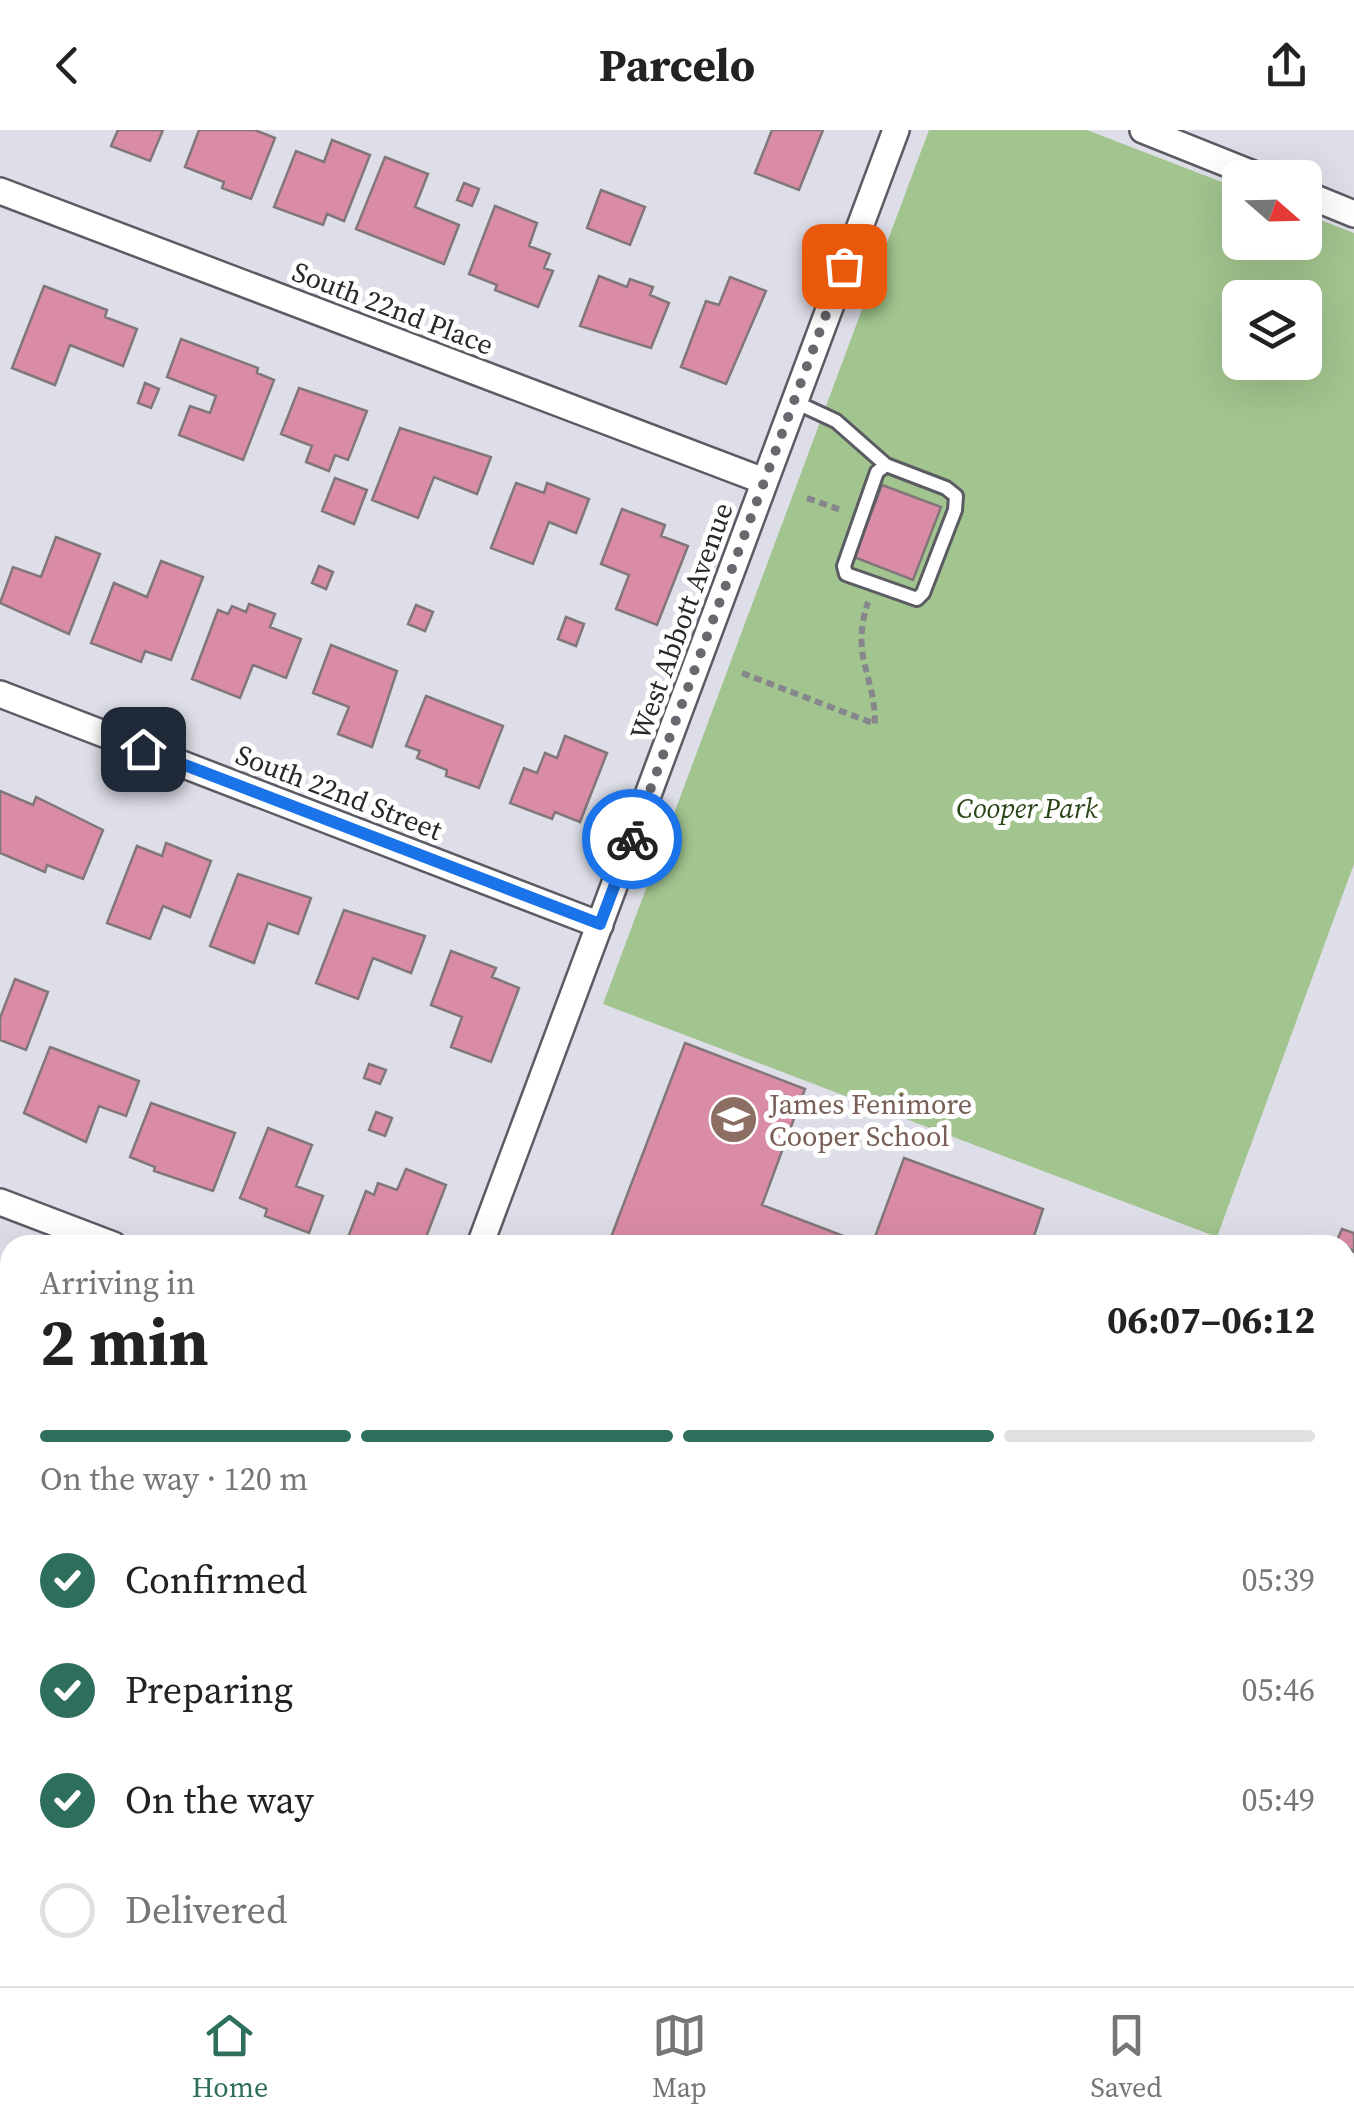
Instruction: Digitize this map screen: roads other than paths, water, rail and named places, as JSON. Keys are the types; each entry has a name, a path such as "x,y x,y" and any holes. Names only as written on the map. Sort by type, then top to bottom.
{"street":[{"name":"West Abbott Avenue","path":"484,1235 896,130"},
{"path":"1143,130 1222,162"},
{"name":"South 22nd Place","path":"0,191 764,482"},
{"path":"1322,201 1354,214"},
{"name":"South 22nd Street","path":"0,694 600,924"},
{"path":"0,1202 87,1235"}],"lane":[{"path":"793,401 836,421 886,465 946,488 956,496 955,510 923,594 907,599 846,574 844,566 877,472 886,465"}],"place":[{"name":"James Fenimore Cooper School","path":"734,1120"}],"park label":[{"name":"Cooper Park","path":"1027,808"}]}
